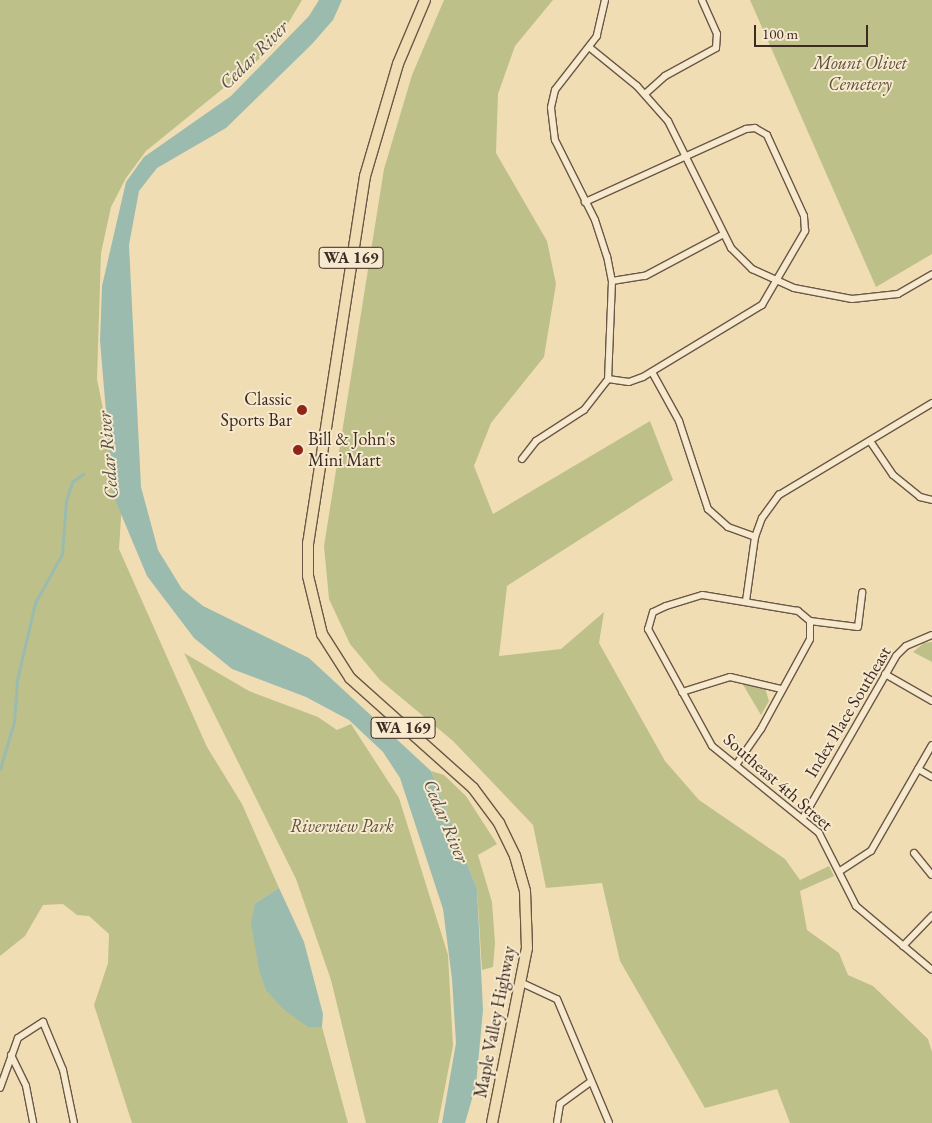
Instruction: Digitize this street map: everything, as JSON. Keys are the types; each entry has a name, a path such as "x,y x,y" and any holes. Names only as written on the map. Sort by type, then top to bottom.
{"main road":[{"name":"Maple Valley Highway","path":"424,0 398,64 365,176 308,543 308,576 322,634 350,678 472,788 508,840 521,874 527,918 522,983 492,1123"}],"street":[{"path":"522,459 536,441 584,410 608,378 612,281 602,237 554,140 551,108 555,90 589,47 605,0"},
{"path":"645,94 665,76 716,48 718,34 702,0"},
{"path":"589,47 645,94 688,155 724,234 747,264 776,282 852,299 898,294 932,274"},
{"path":"585,202 688,155 755,128 767,135 806,223 803,237 776,282 753,312 652,372 629,382 608,378"},
{"path":"612,281 645,276 724,234"},
{"path":"652,372 675,410 708,509 728,527 755,537"},
{"path":"862,592 858,627 810,621 798,611 746,601 755,537 762,518 779,495 932,403"},
{"path":"870,440 892,475 920,497 932,500"},
{"name":"Southeast 4th Street","path":"746,601 690,597 653,612 648,620 652,639 712,746 803,818 827,844 856,906 932,970"},
{"path":"736,765 810,639 810,621"},
{"name":"Index Place Southeast","path":"803,818 886,674 906,646 932,636"},
{"path":"886,674 932,701"},
{"path":"682,692 730,677 781,689"},
{"path":"840,871 871,851 932,745"},
{"path":"918,769 932,777"},
{"path":"914,853 932,875"},
{"path":"902,946 932,916"},
{"path":"522,983 557,1000 590,1082 609,1123"},
{"path":"0,1088 18,1038 43,1022 63,1070 74,1123"},
{"path":"11,1055 26,1086 33,1123"},
{"path":"557,1123 560,1104 590,1082"}],"green space":[{"path":"0,0 302,0 274,47 146,151 126,178 111,207 101,253 97,379 122,503 119,549 207,747 242,804 279,888 255,903 308,1027 322,1027 348,1123 132,1123 94,1005 108,963 109,934 89,916 77,915 63,904 43,905 25,936 0,956"},
{"path":"444,0 553,0 515,46 498,94 496,153 547,241 556,284 544,357 491,423 474,466 493,514 650,421 673,480 507,586 499,656 561,649 604,612 599,643 665,761 699,800 785,859 800,880 829,866 834,876 800,891 807,930 839,953 848,975 873,986 928,1039 932,1052 932,1123 790,1123 777,1089 705,1108 620,961 602,883 546,888 533,825 453,741 380,680 350,644 329,599 324,546 384,169 412,75"},
{"name":"Mount Olivet Cemetery","path":"750,0 932,0 932,254 876,287"},
{"path":"932,642 932,662 913,652 924,643"},
{"name":"Riverview Park","path":"184,653 249,691 318,717 337,730 351,724 399,798 448,955 453,1046 438,1123 366,1123 331,980 296,879"},
{"path":"742,683 765,688 769,701 761,715"},
{"path":"431,771 444,775 466,796 497,844 478,855 492,902 495,943 493,967 482,970 477,889"}],"water":[{"name":"Cedar River","path":"319,0 342,0 333,20 312,44 226,128 157,168 139,191 129,245 141,487 158,550 182,589 203,606 309,658 431,771 477,889 483,1010 476,1085 465,1123 442,1123 456,1043 452,979 443,909 400,778 383,752 349,720 306,697 232,669 194,638 147,576 113,495 100,341 102,286 126,182 144,157 231,96 309,16"},
{"path":"279,888 304,942 323,1014 322,1027 308,1027 282,1008 266,990 259,970 251,923 255,903"}],"waterway":[{"path":"0,769 14,722 17,680 35,603 62,554 66,501 72,482 83,474"}],"place":[{"name":"Classic Sports Bar","path":"302,410"},
{"name":"Bill & John's Mini Mart","path":"298,450"}]}
